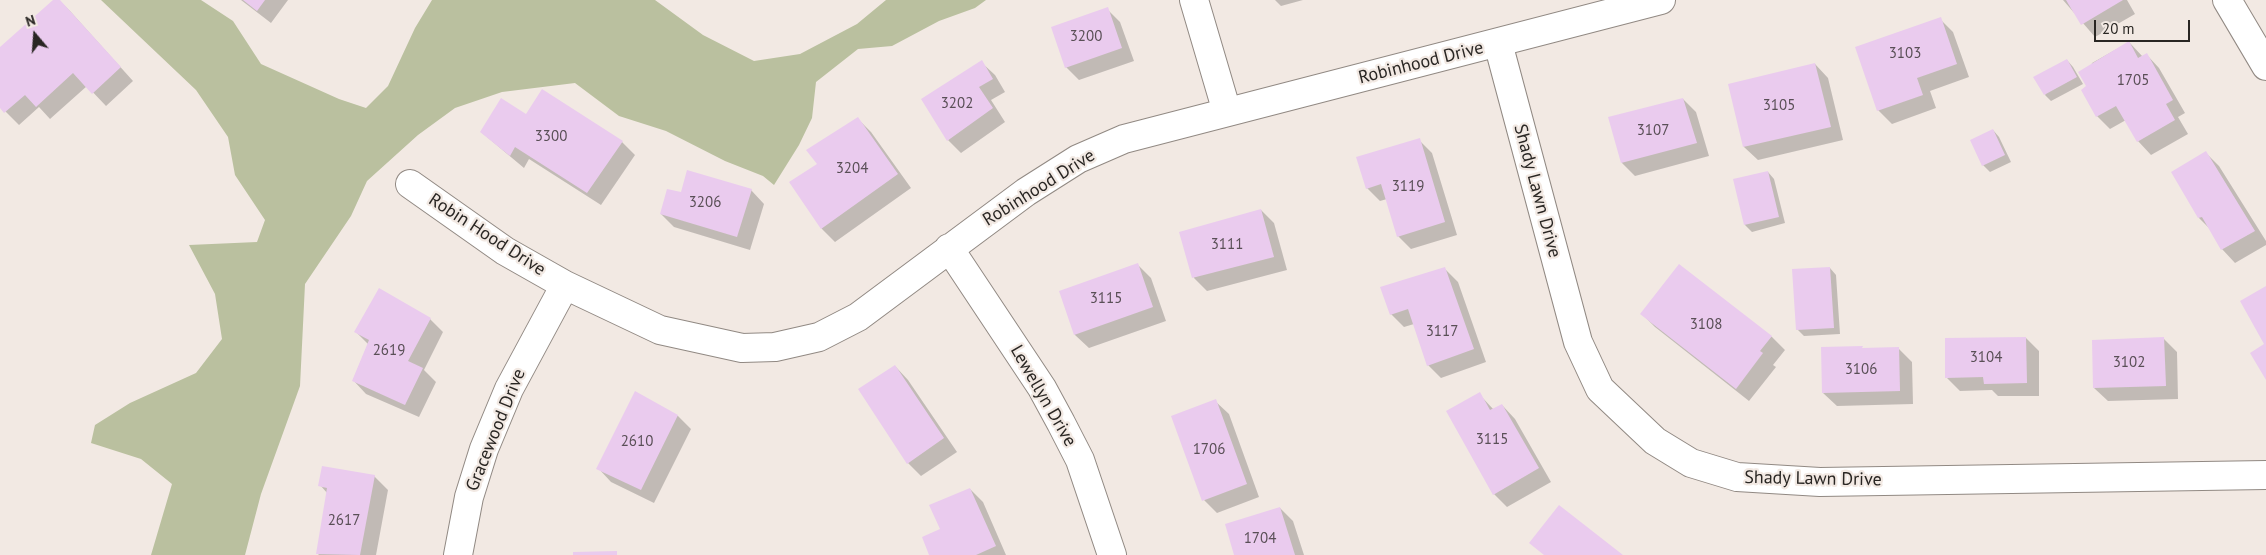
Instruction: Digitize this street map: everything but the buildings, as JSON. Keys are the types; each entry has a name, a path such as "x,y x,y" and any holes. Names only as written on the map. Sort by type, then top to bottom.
{"street":[{"path":"1194,0 1227,112"},
{"name":"Robinhood Drive","path":"565,285 660,330 742,348 775,347 819,337 858,316 1026,192 1078,159 1124,139 1662,0"},
{"path":"2227,0 2266,66"},
{"name":"Shady Lawn Drive","path":"1498,43 1578,342 1600,389 1655,441 1690,463 1737,477 1820,482 2266,475"},
{"name":"Robin Hood Drive","path":"410,184 505,251 565,285"},
{"name":"Lewellyn Drive","path":"948,248 1051,405 1080,460 1112,555"},
{"name":"Gracewood Drive","path":"458,555 469,497 484,449 509,389 565,285"}],"green space":[{"path":"101,0 201,0 233,21 261,64 339,99 366,108 388,86 415,28 432,0 655,0 703,35 754,61 800,54 857,24 886,0 986,0 975,8 939,21 892,46 858,49 816,82 812,118 799,145 774,185 763,176 725,161 666,131 619,116 575,83 502,92 455,108 418,135 367,181 351,216 305,284 300,386 261,494 245,555 151,555 172,484 141,459 91,443 95,425 130,403 196,373 222,339 215,294 189,245 257,242 265,220 235,175 228,137 196,90"}]}
